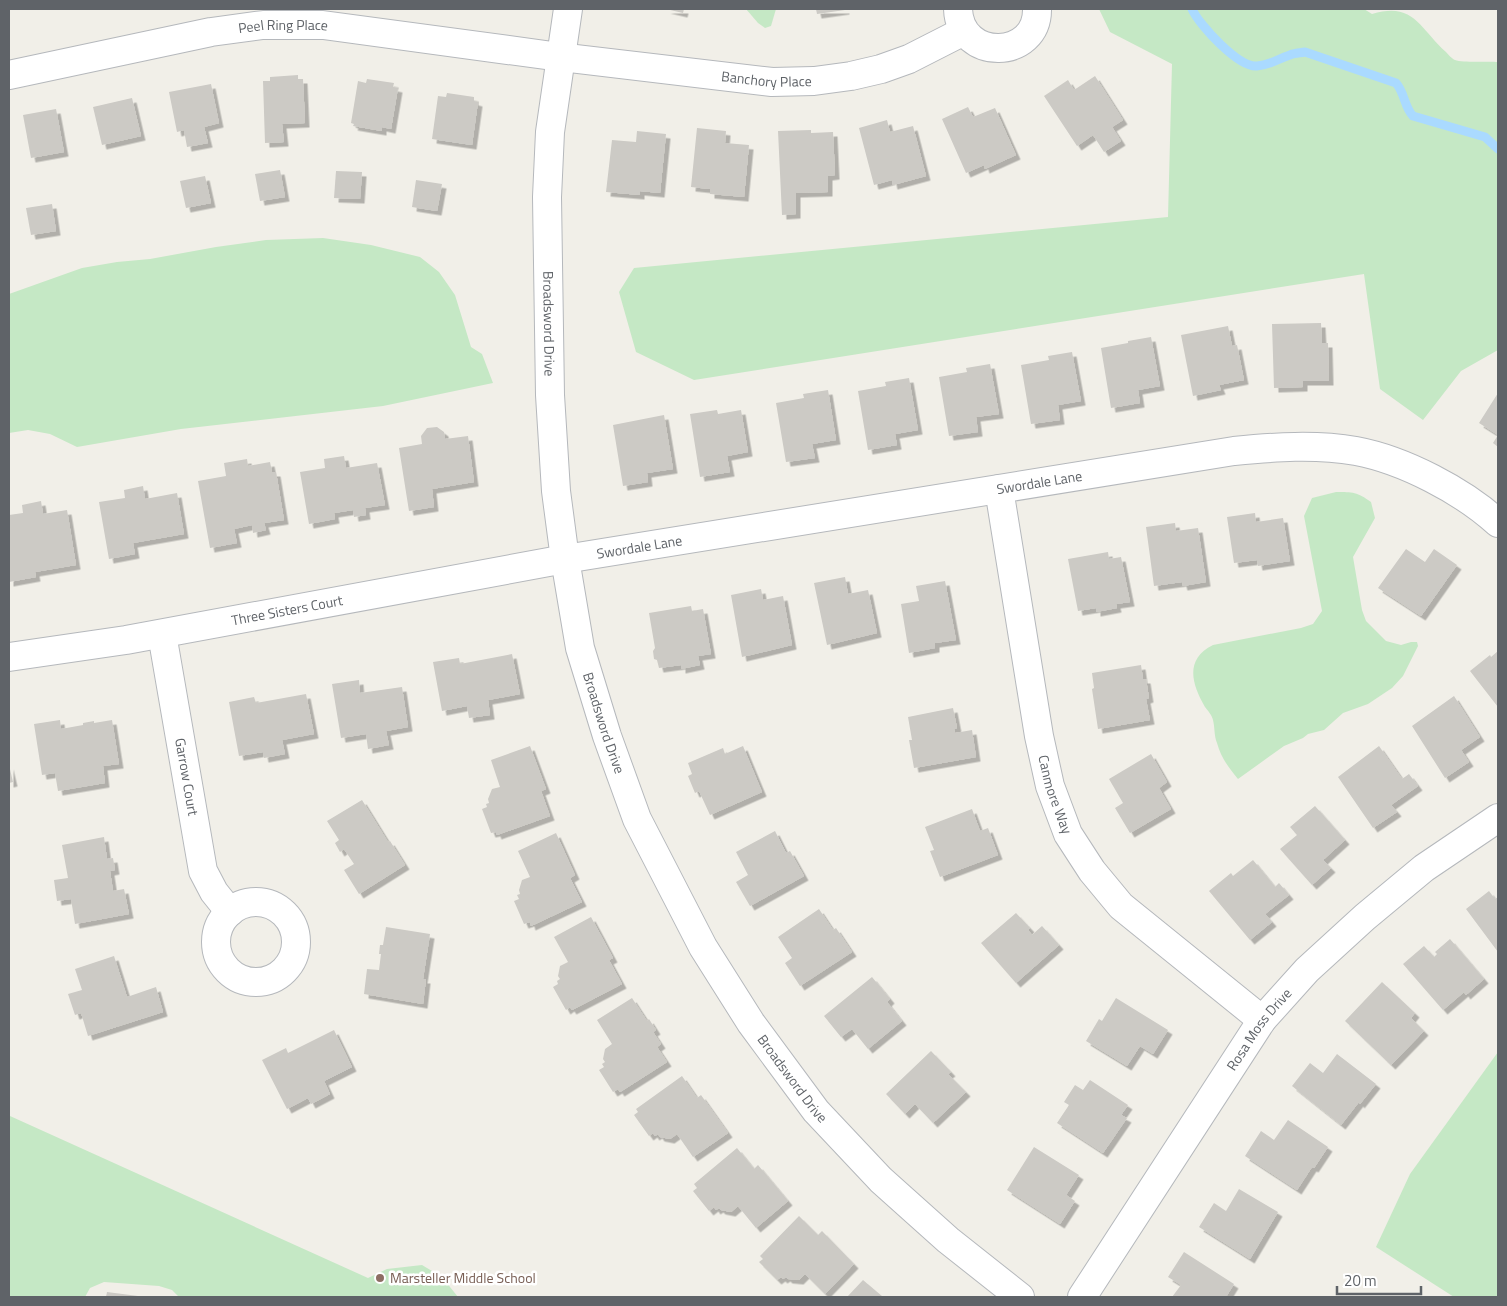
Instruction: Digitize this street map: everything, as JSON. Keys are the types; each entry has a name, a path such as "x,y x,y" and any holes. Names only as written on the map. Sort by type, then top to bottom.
{"street":[{"name":"Broadsword Drive","path":"568,9 550,132 547,197 550,395 556,490 565,559 580,648 607,736 637,819 703,947 751,1023 816,1110 881,1180 948,1240 1020,1297"},
{"name":"Banchory Place","path":"560,57 772,82 814,81 851,76 909,60 961,20 972,40 983,46 995,49 1007,48 1019,43 1028,35 1034,24 1037,9"},
{"name":"Peel Ring Place","path":"9,75 209,20 263,25 323,25 560,57"},
{"name":"Swordale Lane","path":"565,559 1234,451 1281,446 1357,451 1395,462 1464,496 1498,523"},
{"name":"Canmore Way","path":"999,489 1039,736 1050,786 1068,834 1092,871 1122,906 1262,1020"},
{"name":"Three Sisters Court","path":"9,658 162,634 565,559"},
{"name":"Garrow Court","path":"162,634 203,871 214,892 230,912"},
{"name":"Rosa Moss Drive","path":"1082,1297 1262,1020 1307,970 1365,917 1424,868 1498,818"}],"green space":[{"path":"746,9 776,9 771,26 765,28"},
{"path":"1099,9 1364,9 1372,14 1398,11 1415,19 1454,59 1459,61 1498,62 1498,350 1461,371 1423,420 1380,389 1364,274 694,380 636,352 619,292 634,268 1168,217 1172,64 1110,32"},
{"path":"323,238 371,245 420,257 439,272 455,295 471,347 482,354 493,383 383,406 181,429 77,447 50,434 28,430 9,433 9,294 82,268 266,240"},
{"path":"1336,492 1355,493 1371,502 1375,518 1353,557 1362,610 1366,621 1386,641 1401,645 1417,642 1418,646 1403,676 1392,688 1368,704 1343,713 1324,730 1308,734 1284,746 1238,779 1221,753 1215,738 1214,723 1196,689 1193,672 1194,664 1204,651 1213,645 1313,624 1322,611 1304,516 1312,498"},
{"path":"1498,1052 1498,1297 1454,1297 1376,1247 1410,1174"},
{"path":"10,1116 368,1278 387,1269 422,1265 442,1277 458,1297 179,1297 172,1290 159,1286 104,1282 90,1288 85,1297 9,1297"}],"building":[{"path":"666,9 684,9 683,13"},
{"path":"816,9 845,9 845,10 817,14"},
{"path":"298,75 298,79 303,79 305,123 282,124 284,142 265,143 263,81 270,81 270,77"},
{"path":"1095,76 1123,120 1112,127 1121,141 1104,152 1093,135 1077,146 1044,96 1068,80 1074,90"},
{"path":"367,79 394,83 393,87 398,88 391,129 382,127 382,131 353,126 354,124 351,123 358,81 366,83"},
{"path":"211,84 219,123 204,127 208,143 187,147 184,130 177,132 169,92"},
{"path":"447,93 474,97 474,101 478,102 472,145 432,139 438,96 446,97"},
{"path":"132,98 141,136 102,145 93,107"},
{"path":"968,107 973,117 995,108 1016,155 985,169 984,165 966,173 942,119"},
{"path":"56,109 64,152 31,158 23,115"},
{"path":"887,120 890,132 913,126 926,176 893,185 892,180 874,185 859,128"},
{"path":"697,128 726,131 725,143 749,145 744,197 710,194 710,189 691,187"},
{"path":"811,130 811,133 833,132 835,175 828,176 828,192 796,193 796,214 782,215 778,131"},
{"path":"637,131 666,134 660,193 640,191 640,195 606,192 612,140 636,142"},
{"path":"280,170 285,197 260,201 255,174"},
{"path":"336,171 362,172 360,199 334,198"},
{"path":"205,176 211,203 186,208 180,181"},
{"path":"416,180 442,184 437,211 412,207"},
{"path":"52,204 56,231 31,235 26,208"},
{"path":"1321,323 1322,343 1328,343 1329,381 1303,381 1303,387 1274,388 1272,324"},
{"path":"1228,326 1232,346 1237,345 1244,380 1219,385 1221,390 1193,396 1181,335"},
{"path":"1151,337 1160,386 1138,390 1140,403 1111,408 1101,348"},
{"path":"1072,352 1081,401 1058,405 1060,420 1031,424 1021,365 1049,360 1048,356"},
{"path":"990,364 999,414 976,417 978,432 949,436 939,377 967,372 966,368"},
{"path":"909,378 918,430 895,434 897,445 868,450 858,391 886,386 885,382"},
{"path":"828,390 836,440 812,444 815,458 786,462 776,403 804,398 803,394"},
{"path":"1498,393 1498,435 1479,423"},
{"path":"717,410 718,414 741,410 748,452 727,456 730,472 700,477 690,414"},
{"path":"664,415 673,469 647,473 648,482 623,486 613,425"},
{"path":"437,427 444,432 445,439 468,436 474,482 432,489 434,507 409,511 399,448 422,444 421,436 427,428"},
{"path":"1498,435 1498,447 1493,443"},
{"path":"344,456 346,468 377,463 385,505 365,508 366,515 354,517 353,510 334,513 335,519 309,524 300,472 325,468 324,459"},
{"path":"247,459 248,466 270,462 272,472 276,472 284,520 264,523 266,530 253,533 252,525 234,529 237,543 210,548 198,481 226,476 224,463"},
{"path":"143,486 145,499 177,493 184,534 133,543 135,554 109,559 99,502 125,498 124,490"},
{"path":"41,501 43,514 67,510 76,565 35,572 36,577 9,582 9,515 23,513 22,505"},
{"path":"1255,513 1256,522 1283,518 1290,561 1258,566 1257,560 1234,563 1227,517"},
{"path":"1175,523 1176,531 1198,528 1206,582 1183,586 1182,582 1154,586 1146,527"},
{"path":"1406,549 1425,562 1434,549 1457,565 1421,616 1378,588"},
{"path":"1108,552 1109,559 1121,557 1130,602 1116,604 1117,608 1096,612 1096,608 1078,611 1068,559"},
{"path":"845,577 848,594 868,590 877,633 827,645 814,583"},
{"path":"945,581 956,640 935,643 935,648 909,653 901,604 919,601 916,586"},
{"path":"761,589 763,600 783,596 792,645 742,657 731,595"},
{"path":"691,606 692,611 703,609 711,654 698,656 700,665 681,669 681,665 659,668 657,660 654,659 653,651 655,648 649,613"},
{"path":"1498,651 1498,707 1470,671"},
{"path":"512,654 520,694 488,700 490,715 469,718 467,706 442,711 433,662 459,658 460,664"},
{"path":"1141,665 1143,679 1146,679 1149,698 1146,699 1150,720 1098,729 1092,689 1094,688 1092,673"},
{"path":"359,680 360,693 402,687 408,727 386,731 389,745 368,749 366,734 341,738 332,684"},
{"path":"306,694 314,734 282,740 285,754 264,758 263,752 239,756 229,702 254,697 256,703"},
{"path":"1454,696 1480,737 1461,750 1469,762 1445,778 1412,726"},
{"path":"953,708 957,728 954,729 955,733 972,730 976,757 914,768 909,740 912,740 908,717"},
{"path":"60,720 61,729 94,721 94,723 112,720 119,764 103,766 105,783 58,791 55,773 42,775 34,724"},
{"path":"530,746 546,789 541,791 550,816 497,835 496,832 491,833 482,809 487,807 486,804 489,803 488,799 492,789 500,787 491,760"},
{"path":"743,746 762,792 710,815 699,791 695,793 688,776 692,774 688,763 723,748 725,754"},
{"path":"1379,746 1402,779 1409,774 1418,786 1391,805 1397,812 1373,828 1338,777"},
{"path":"1151,754 1167,782 1159,788 1171,809 1130,833 1115,808 1123,803 1109,779"},
{"path":"9,765 13,782 9,783"},
{"path":"362,800 405,865 359,894 344,870 354,864 344,849 340,852 335,843 339,840 327,821"},
{"path":"1315,806 1345,840 1323,860 1331,868 1312,885 1280,849 1297,835 1290,827"},
{"path":"972,809 980,831 988,828 998,855 940,877 930,851 934,850 925,827"},
{"path":"775,831 786,853 790,851 804,876 750,906 736,882 748,875 736,852"},
{"path":"556,833 575,875 570,878 582,902 531,926 530,922 524,924 514,901 519,899 517,895 520,894 519,890 522,880 530,877 518,851"},
{"path":"104,837 107,859 113,858 115,870 110,871 113,891 124,889 129,914 75,924 71,899 57,901 54,880 68,878 62,845"},
{"path":"1253,860 1275,887 1279,883 1289,895 1265,914 1272,922 1250,940 1209,891 1231,873 1233,876"},
{"path":"1489,891 1495,899 1498,897 1498,952 1466,909"},
{"path":"819,909 833,930 836,928 852,952 800,986 785,963 792,958 778,937"},
{"path":"1016,913 1030,928 1028,930 1032,935 1042,926 1059,945 1016,983 981,943"},
{"path":"591,917 613,958 609,960 622,984 572,1010 570,1007 566,1010 553,987 558,984 557,981 560,979 558,976 560,966 568,962 554,937"},
{"path":"386,927 430,934 423,979 426,979 423,1004 364,994 367,969 379,970 380,945 383,945"},
{"path":"1450,939 1484,979 1466,995 1464,992 1443,1010 1403,964 1424,946 1434,957 1437,954 1435,952"},
{"path":"114,956 127,997 156,987 163,1012 88,1036 81,1013 75,1015 68,994 82,990 75,969"},
{"path":"872,977 890,999 887,1002 902,1021 868,1049 852,1029 841,1037 824,1016"},
{"path":"1382,982 1415,1013 1411,1018 1424,1031 1391,1065 1345,1021"},
{"path":"632,998 647,1021 649,1019 656,1030 653,1032 661,1044 657,1047 667,1062 620,1092 618,1089 613,1092 599,1070 604,1067 602,1064 605,1062 603,1059 605,1049 612,1044 597,1020"},
{"path":"1116,998 1168,1030 1153,1054 1140,1046 1127,1066 1086,1041 1099,1019 1102,1021"},
{"path":"334,1030 352,1067 324,1081 330,1094 311,1104 308,1098 287,1109 262,1060 286,1048 288,1053"},
{"path":"931,1051 951,1072 948,1074 966,1092 933,1123 915,1104 905,1114 886,1094"},
{"path":"1337,1054 1376,1084 1341,1125 1292,1086 1310,1063 1323,1073"},
{"path":"682,1076 697,1098 701,1095 728,1133 693,1157 677,1134 670,1139 660,1137 658,1134 655,1136 653,1133 649,1136 634,1115 638,1112 636,1109"},
{"path":"1090,1080 1128,1105 1121,1115 1127,1118 1103,1153 1057,1123 1069,1105 1064,1102 1075,1085 1083,1090"},
{"path":"1288,1120 1328,1147 1297,1190 1245,1156 1261,1131 1274,1140"},
{"path":"1034,1147 1079,1175 1066,1195 1075,1201 1060,1224 1007,1190"},
{"path":"737,1148 754,1169 758,1165 788,1201 756,1228 738,1206 731,1212 719,1208 716,1210 714,1207 709,1211 693,1191 697,1188 694,1184"},
{"path":"1239,1189 1278,1212 1250,1259 1199,1227 1214,1203 1226,1211"},
{"path":"799,1216 818,1235 822,1231 854,1264 825,1294 805,1274 799,1280 786,1277 783,1279 781,1277 777,1280 759,1262 763,1259 760,1256"},
{"path":"1184,1252 1234,1284 1226,1297 1172,1297 1181,1285 1168,1277"},
{"path":"863,1280 883,1297 847,1297"},
{"path":"107,1292 138,1296 138,1297 106,1297"}],"waterway":[{"path":"1192,9 1220,44 1249,65 1266,64 1292,54 1305,52 1396,83 1413,116 1485,137 1498,149"}],"place":[{"name":"Marsteller Middle School","path":"380,1278"}]}
